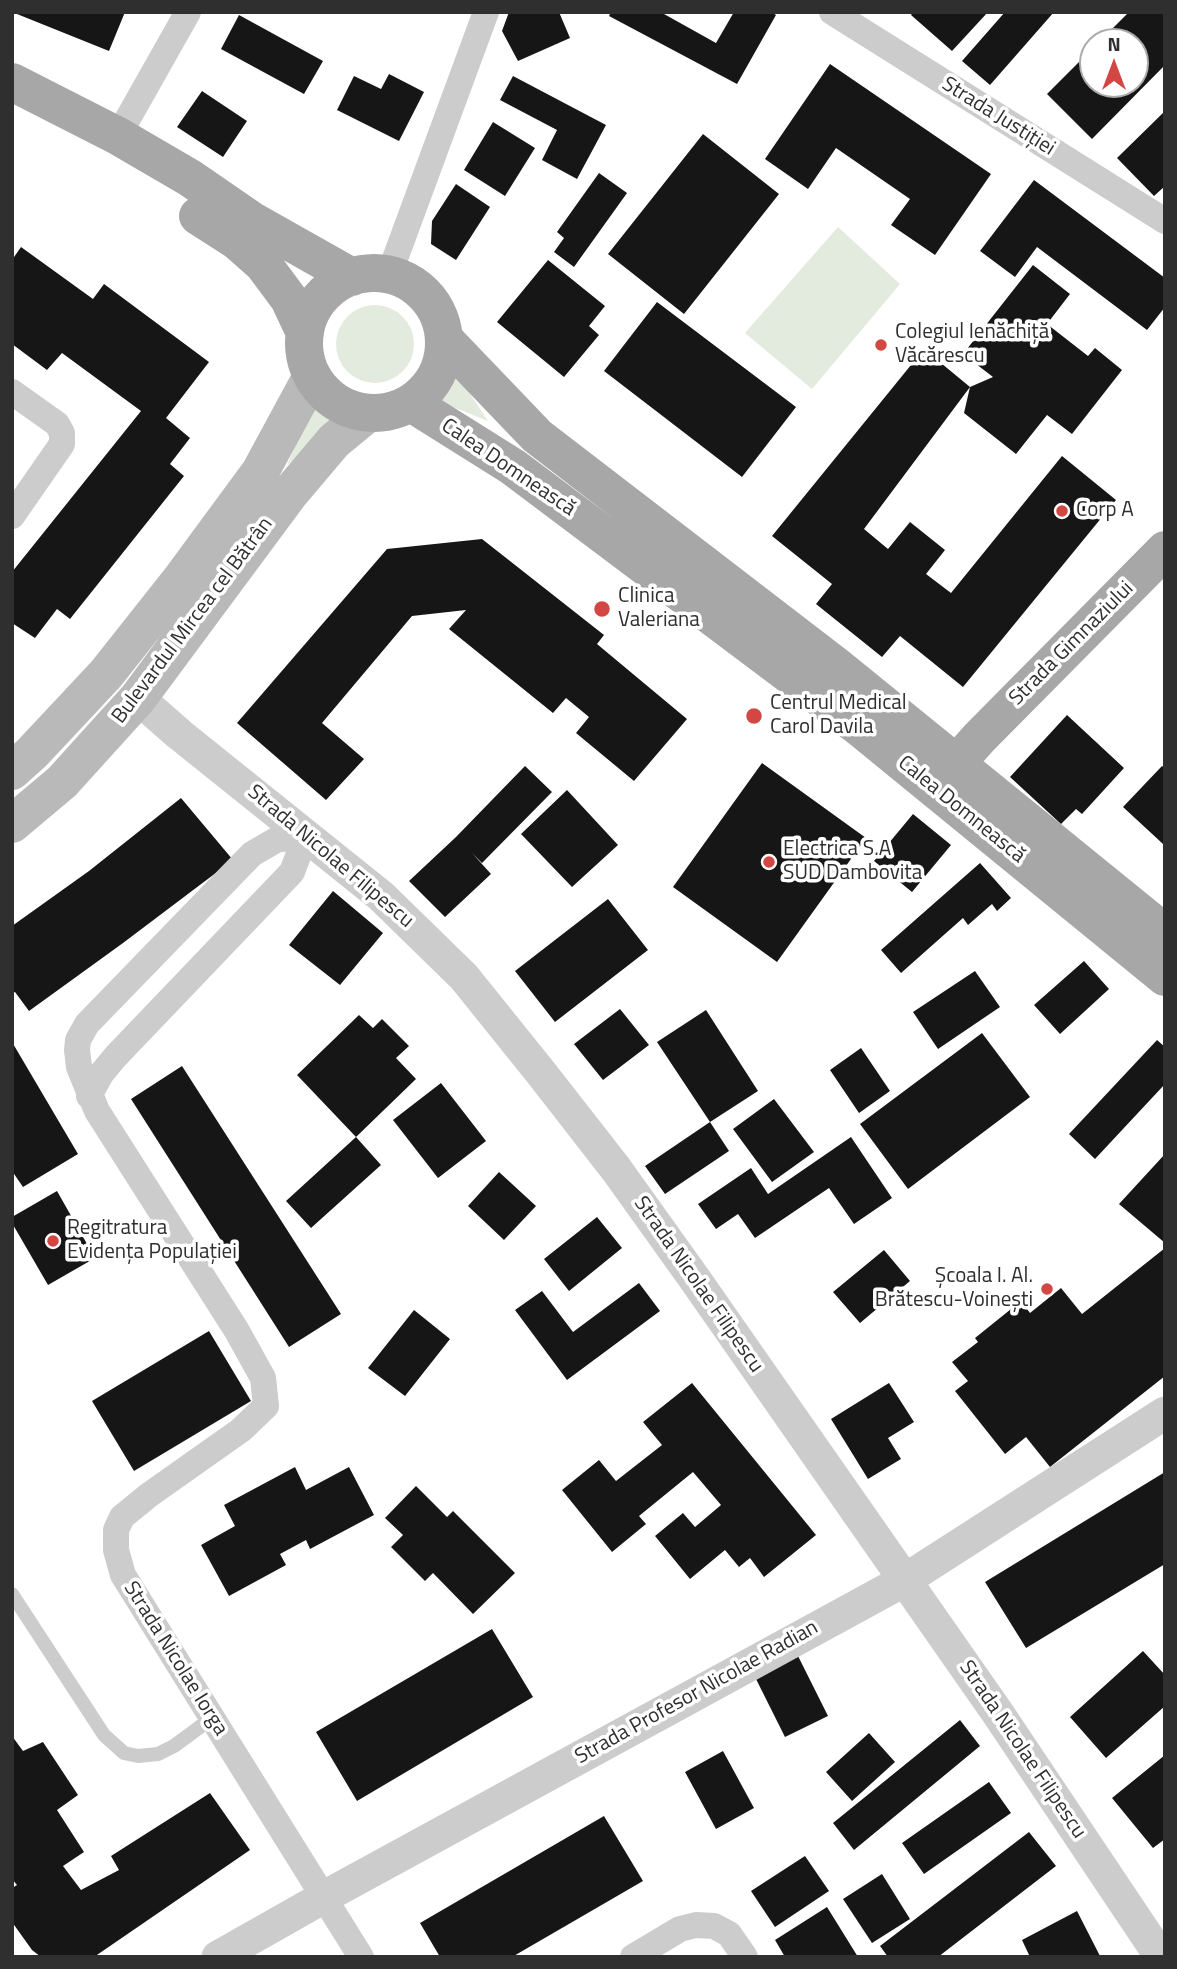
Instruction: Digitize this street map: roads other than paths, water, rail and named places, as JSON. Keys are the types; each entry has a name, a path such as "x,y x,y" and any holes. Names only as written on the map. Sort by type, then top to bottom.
{"main road":[{"path":"12,82 118,136 190,178 251,220 371,276 407,281 422,292 434,306 441,322 445,340 443,358 438,374 427,391 411,403 390,412 368,413 341,407 324,394 312,376 305,356 305,334 313,309 323,295 336,284 371,276"},
{"path":"12,112 104,158 237,241 263,264 276,281 289,299 305,334"},
{"name":"Calea Domnească","path":"445,340 537,436 879,700 956,763 1165,977"},
{"name":"Bulevardul Mircea cel Bătrân","path":"12,771 106,674 182,578 260,472 312,376"},
{"name":"Calea Domnească","path":"411,403 513,467 859,726 956,763"},
{"name":"Bulevardul Mircea cel Bătrân","path":"12,824 62,782 138,698 290,493 334,440 368,413"},
{"name":"Strada Gimnaziului","path":"956,763 1165,550"},
{"path":"956,763 1165,933"}],"street":[{"path":"118,136 188,12"},
{"path":"371,276 486,12"},
{"name":"Strada Justiției","path":"832,12 1165,221"},
{"path":"12,391 57,424 62,433 62,444 12,516"},
{"name":"Strada Nicolae Filipescu","path":"138,698 382,896 464,977 616,1169 694,1278 1007,1726 1161,1957"},
{"path":"89,1096 79,1067 77,1050 78,1040 87,1024 252,855 276,840 306,835"},
{"path":"89,1096 101,1074 116,1056 292,872 306,835"},
{"name":"Strada Nicolae Iorga","path":"89,1096 237,1331 263,1378 266,1405 241,1430 122,1517 116,1530 116,1550 123,1575 361,1957"},
{"name":"Strada Profesor Nicolae Radian","path":"218,1957 324,1896 905,1580 1165,1413"},
{"path":"633,1957 680,1929 696,1925 714,1926 729,1934 745,1957"}],"lane":[{"path":"12,1594 104,1735 124,1753 138,1756 158,1754 174,1746 212,1718"}],"place":[{"name":"Colegiul Ienăchiță Văcărescu","path":"881,345"},
{"name":"Corp A","path":"1062,511"},
{"name":"Clinica Valeriana","path":"602,609"},
{"name":"Centrul Medical Carol Davila","path":"754,716"},
{"name":"Electrica S.A SUD Dambovita","path":"769,862"},
{"name":"Regitratura Evidența Populației","path":"53,1241"},
{"name":"Școala I. Al. Brătescu-Voinești","path":"1047,1289"}]}
